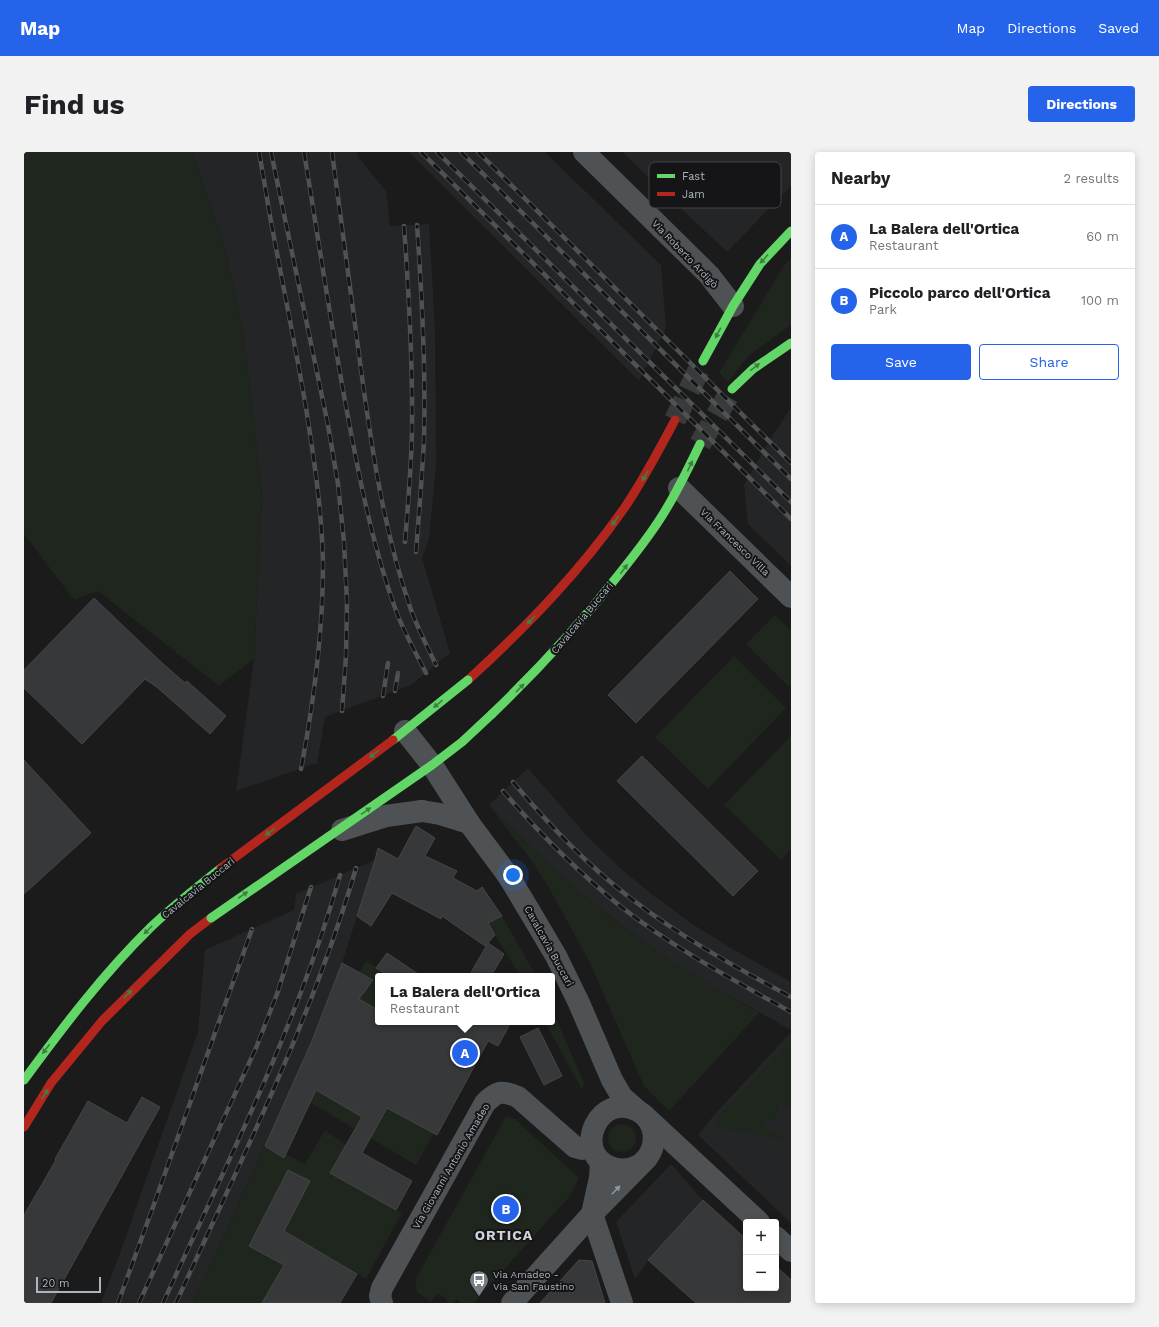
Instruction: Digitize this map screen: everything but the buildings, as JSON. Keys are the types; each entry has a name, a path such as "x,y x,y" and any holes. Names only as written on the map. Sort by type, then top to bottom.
{"street":[{"name":"Via Roberto Ardigò","path":"584,152 708,275 733,306"},
{"path":"704,361 733,306 760,264 791,231"},
{"path":"732,389 743,376 758,364 788,350"},
{"name":"Cavalcavia Buccari","path":"24,1080 68,1019 120,959 151,927 185,896 405,731 468,680 497,654 568,580 596,546 637,489 675,420"},
{"name":"Cavalcavia Buccari","path":"24,1127 51,1083 102,1021 190,934 432,765 462,742 537,670 584,619 643,543 679,488 700,444"},
{"name":"Via Francesco Villa","path":"679,488 791,597"},
{"name":"Cavalcavia Buccari","path":"405,731 432,765 469,823 509,877 556,956 579,1003 612,1080 622,1097 642,1115"},
{"name":"Cavalcavia Buccari","path":"334,833 386,816 422,811 447,816 469,823"},
{"path":"612,1080 612,1088 608,1104 604,1113 593,1128 591,1141 597,1154 600,1178 592,1214 622,1303"},
{"name":"Via Giovanni Antonio Amadeo","path":"382,1303 380,1296 382,1288 485,1103 493,1095 501,1092 510,1093 518,1097 575,1147 597,1154 614,1168 624,1170 639,1165"},
{"path":"604,1113 619,1107 630,1108 642,1115 662,1144 756,1219"},
{"path":"512,1303 592,1214 639,1165 662,1144"},
{"path":"779,1240 791,1251"}],"shaded area":[{"path":"24,152 192,152 224,243 244,336 262,496 254,659 219,686 98,591 74,600 24,534"},
{"path":"192,152 357,152 358,157 386,191 390,226 429,224 435,329 436,466 429,539 422,558 450,653 411,685 325,717 317,763 236,791 254,659 262,496 244,336 224,243"},
{"path":"409,152 545,152 661,265 666,328 639,381"},
{"path":"622,152 791,152 791,186 781,196 781,162 649,162 649,178"},
{"path":"681,208 770,208 727,252"},
{"path":"791,258 791,325 748,356 728,382 719,373 783,267"},
{"path":"791,408 791,566 748,524 744,485 774,433"},
{"path":"775,615 791,630 791,685 789,687 746,644"},
{"path":"734,656 786,708 708,789 655,737"},
{"path":"791,736 791,849 781,860 724,805"},
{"path":"528,768 587,836 619,867 654,896 694,925 791,982 791,1030 717,989 673,962 637,937 570,884 531,847 489,805"},
{"path":"489,805 558,872 620,925 678,965 759,1013 669,1111 644,1086 589,961 549,888 531,860"},
{"path":"375,860 342,963 312,1041 193,1303 101,1303 198,1032 205,950 294,910 296,894"},
{"path":"502,916 534,973 518,973 488,923"},
{"path":"366,961 385,973 375,973 375,1008 359,999 364,993 352,985"},
{"path":"555,1016 584,1083 582,1090 547,1025 555,1025"},
{"path":"791,1032 791,1223 698,1135 715,1114"},
{"path":"791,1039 791,1110 780,1103 775,1120 763,1119 762,1124 787,1141 716,1126 718,1117"},
{"path":"307,1085 377,1126 390,1103 403,1117 434,1133 416,1165 311,1103 307,1109"},
{"path":"509,1117 515,1119 579,1178 570,1196 474,1303 461,1303 456,1299 453,1303 446,1303 448,1301 438,1293 431,1302 417,1292 415,1280 505,1118"},
{"path":"622,1124 632,1128 636,1138 632,1148 622,1152 612,1148 608,1138 612,1128"},
{"path":"325,1130 346,1145 330,1173 402,1213 366,1279 305,1243 296,1303 271,1288 262,1303 193,1303 265,1146 283,1157 286,1154 305,1164"},
{"path":"671,1164 703,1200 743,1236 743,1288 649,1260 635,1279 616,1222"},
{"path":"779,1269 791,1280 791,1303 751,1291 779,1291"}],"tunnel":[{"path":"675,420 703,361"},
{"path":"700,444 732,389"}],"railway":[{"path":"259,152 306,408 315,466 321,524 323,590 317,667 301,769"},
{"path":"271,152 328,425 338,484 344,542 347,602 346,656 342,711"},
{"path":"304,152 343,390 372,533 388,589 398,616 426,673"},
{"path":"332,152 369,424 385,516 392,547 410,607 436,665"},
{"path":"421,152 791,519"},
{"path":"437,152 791,502"},
{"path":"461,152 791,479"},
{"path":"478,152 791,463"},
{"path":"416,552 424,440 423,332 417,225"},
{"path":"404,226 408,278 412,381 411,460 405,542"},
{"path":"383,696 388,663"},
{"path":"395,691 398,673"},
{"path":"513,782 568,843 629,897 687,938 791,997"},
{"path":"503,791 530,822 559,851 620,906 682,949 791,1012"},
{"path":"176,1303 250,1142 297,1034 338,924 356,868"},
{"path":"163,1303 260,1092 282,1039 304,985 340,875"},
{"path":"139,1303 256,1048 277,994 311,887"},
{"path":"118,1303 252,929"}],"traffic: fast":[{"path":"703,361 733,306 760,264 791,231"},
{"path":"732,389 753,369 791,343"},
{"path":"492,714 574,628 638,550 670,503 700,444"},
{"path":"393,740 468,680"},
{"path":"211,918 432,765 462,742 492,714"},
{"path":"24,1080 84,1001 116,963 151,927 194,889 221,868"}],"traffic: jam":[{"path":"468,680 511,640 590,554 632,496 675,420"},
{"path":"221,868 393,740"},
{"path":"24,1127 51,1083 102,1021 190,934 211,918"}],"place":[{"name":"La Balera dell'Ortica","path":"465,1053"},
{"name":"Piccolo parco dell'Ortica","path":"506,1209"},
{"name":"Via Amadeo - Via San Faustino","path":"479,1297"}],"district":[{"name":"ORTICA","path":"504,1235"}]}
